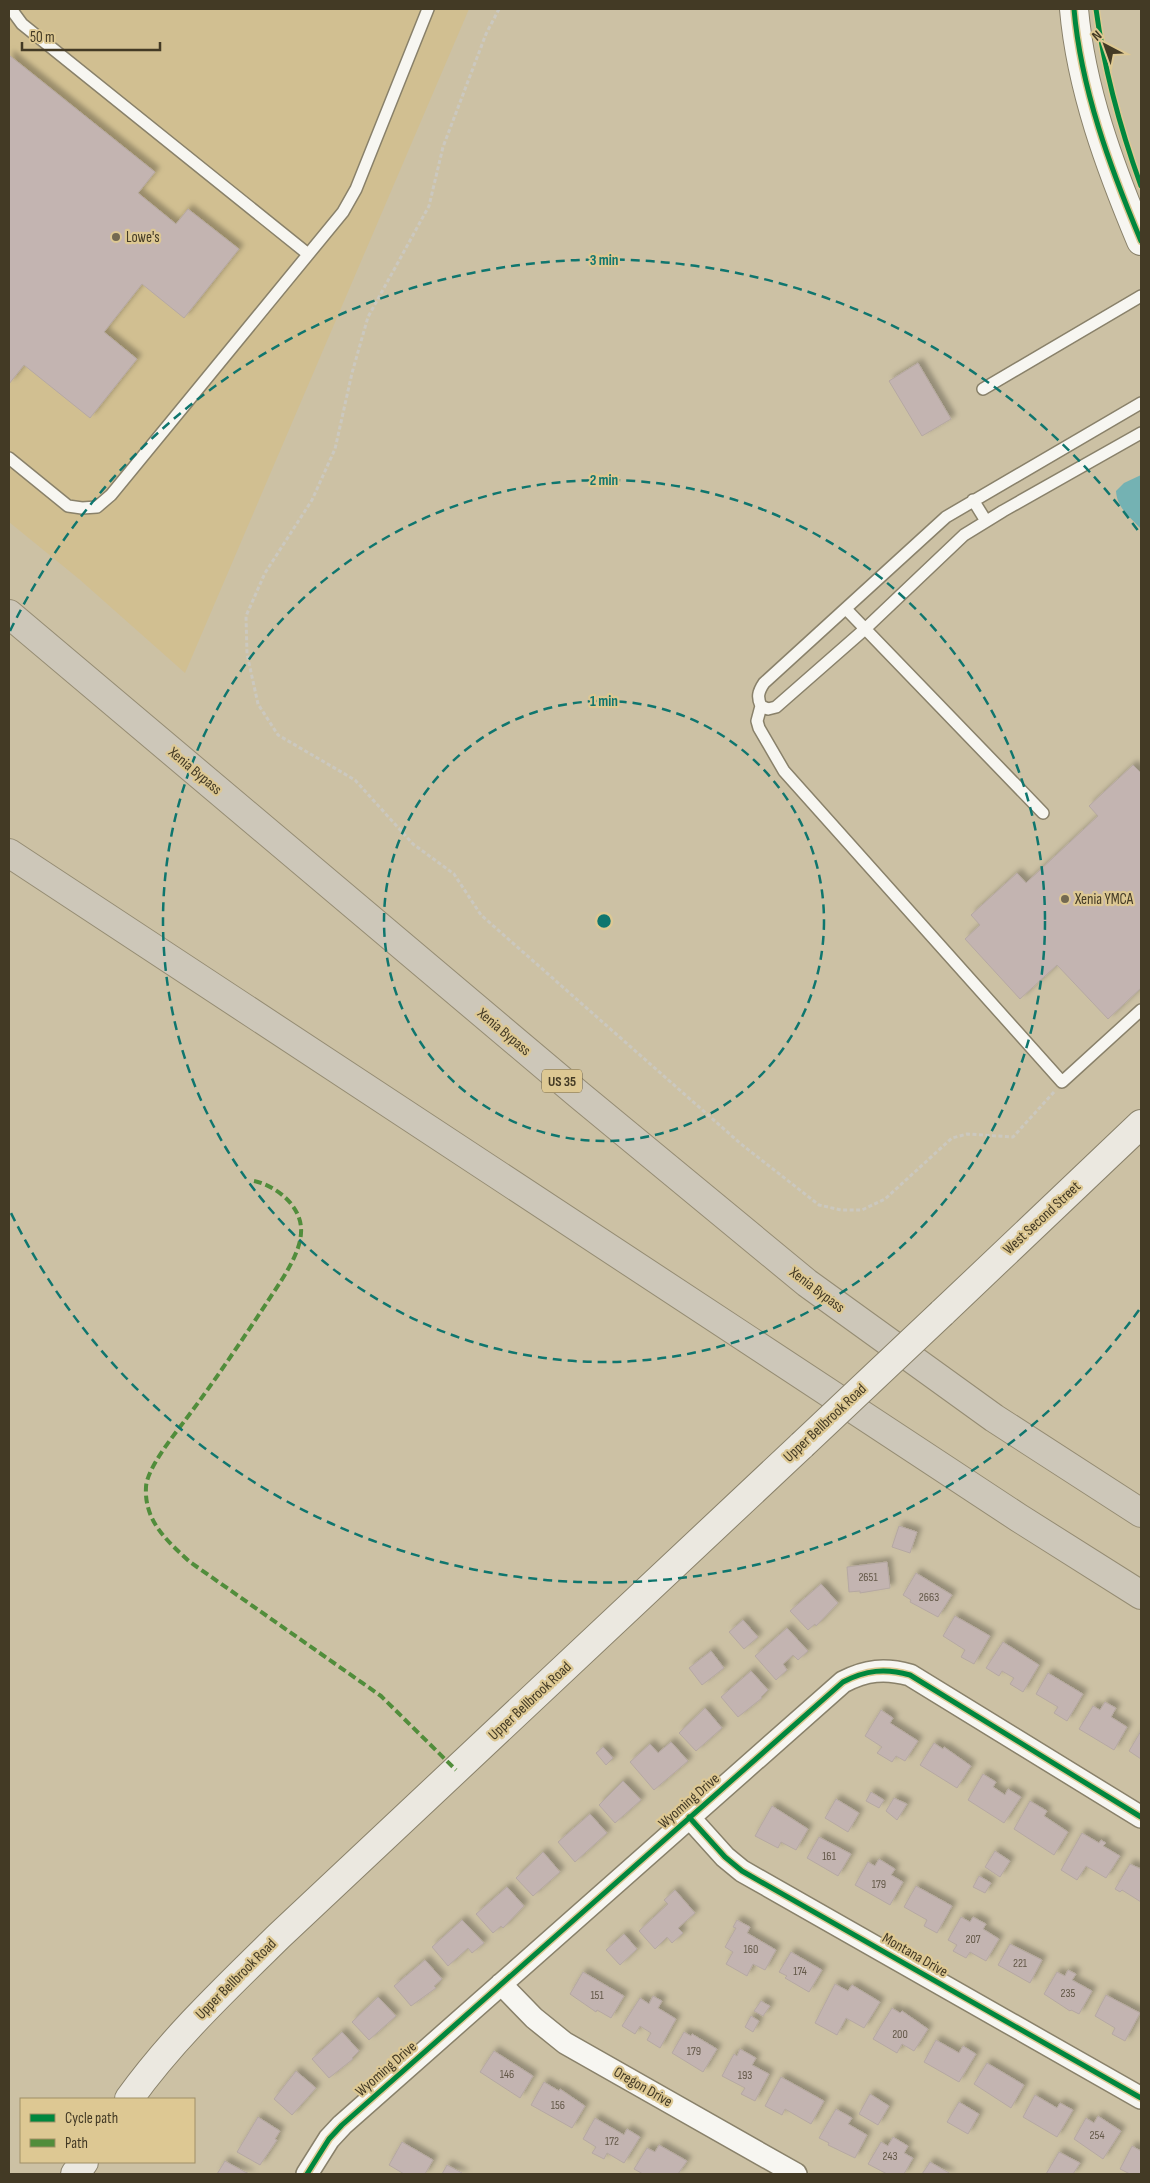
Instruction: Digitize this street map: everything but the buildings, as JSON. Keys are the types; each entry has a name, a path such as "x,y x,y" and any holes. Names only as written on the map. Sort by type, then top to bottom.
{"highway":[{"name":"Xenia Bypass","path":"9,614 570,1088 806,1283 994,1418 1141,1513"},
{"path":"9,853 1011,1512 1141,1595"}],"main road":[{"name":"West Second Street","path":"942,1313 1141,1124"},
{"name":"Upper Bellbrook Road","path":"130,2098 171,2046 204,2010 279,1936 942,1313"},
{"path":"75,2174 83,2163"}],"street":[{"path":"1074,9 1093,107 1113,175 1141,241"},
{"name":"Wyoming Drive","path":"312,2173 329,2139 342,2125 844,1682 857,1675 871,1671 893,1670 910,1675 1141,1817"},
{"name":"Montana Drive","path":"689,1818 725,1857 742,1871 1141,2098"},
{"name":"Oregon Drive","path":"501,1984 534,2018 565,2043 796,2174"}],"lane":[{"path":"10,9 22,24 308,254"},
{"path":"9,458 68,506 82,508 98,506 111,495 343,212 356,189 428,9"},
{"path":"983,390 1141,296"},
{"path":"1141,403 946,517 764,683 759,691 758,700 761,706 768,709 776,707 964,536 986,521 1141,433"},
{"path":"973,500 986,521"},
{"path":"846,609 1043,813"},
{"path":"761,706 757,721 759,728 784,772 1062,1082 1141,1010"}],"path":[{"path":"499,9 486,34 443,147 429,206 368,317 352,373 335,449 312,500 265,573 246,616 247,654 258,704 278,735 355,780 413,844 454,874 481,915 741,1144 819,1205 840,1210 862,1210 885,1199 952,1138 967,1134 1014,1138 1062,1082"}],"shaded area":[{"path":"9,9 469,9 185,673 79,579 9,522"}],"water":[{"path":"1141,475 1141,529 1121,507 1116,491 1124,483"}],"marked path":[{"path":"254,1181 280,1193 293,1206 300,1224 300,1242 293,1261 282,1279 217,1377 156,1461 146,1487 146,1499 149,1510 165,1538 190,1562 381,1696 456,1770"}],"cycle path":[{"path":"1074,9 1083,69 1098,127 1118,185 1141,241"},
{"path":"1096,9 1103,54 1114,98 1141,186"},
{"path":"307,2174 329,2139 342,2125 843,1682 851,1678 876,1671 892,1671 910,1675 1141,1817"},
{"path":"689,1817 725,1857 742,1871 1141,2098"}],"place":[{"name":"Lowe's","path":"116,237"},
{"name":"Xenia YMCA","path":"1065,899"}]}
